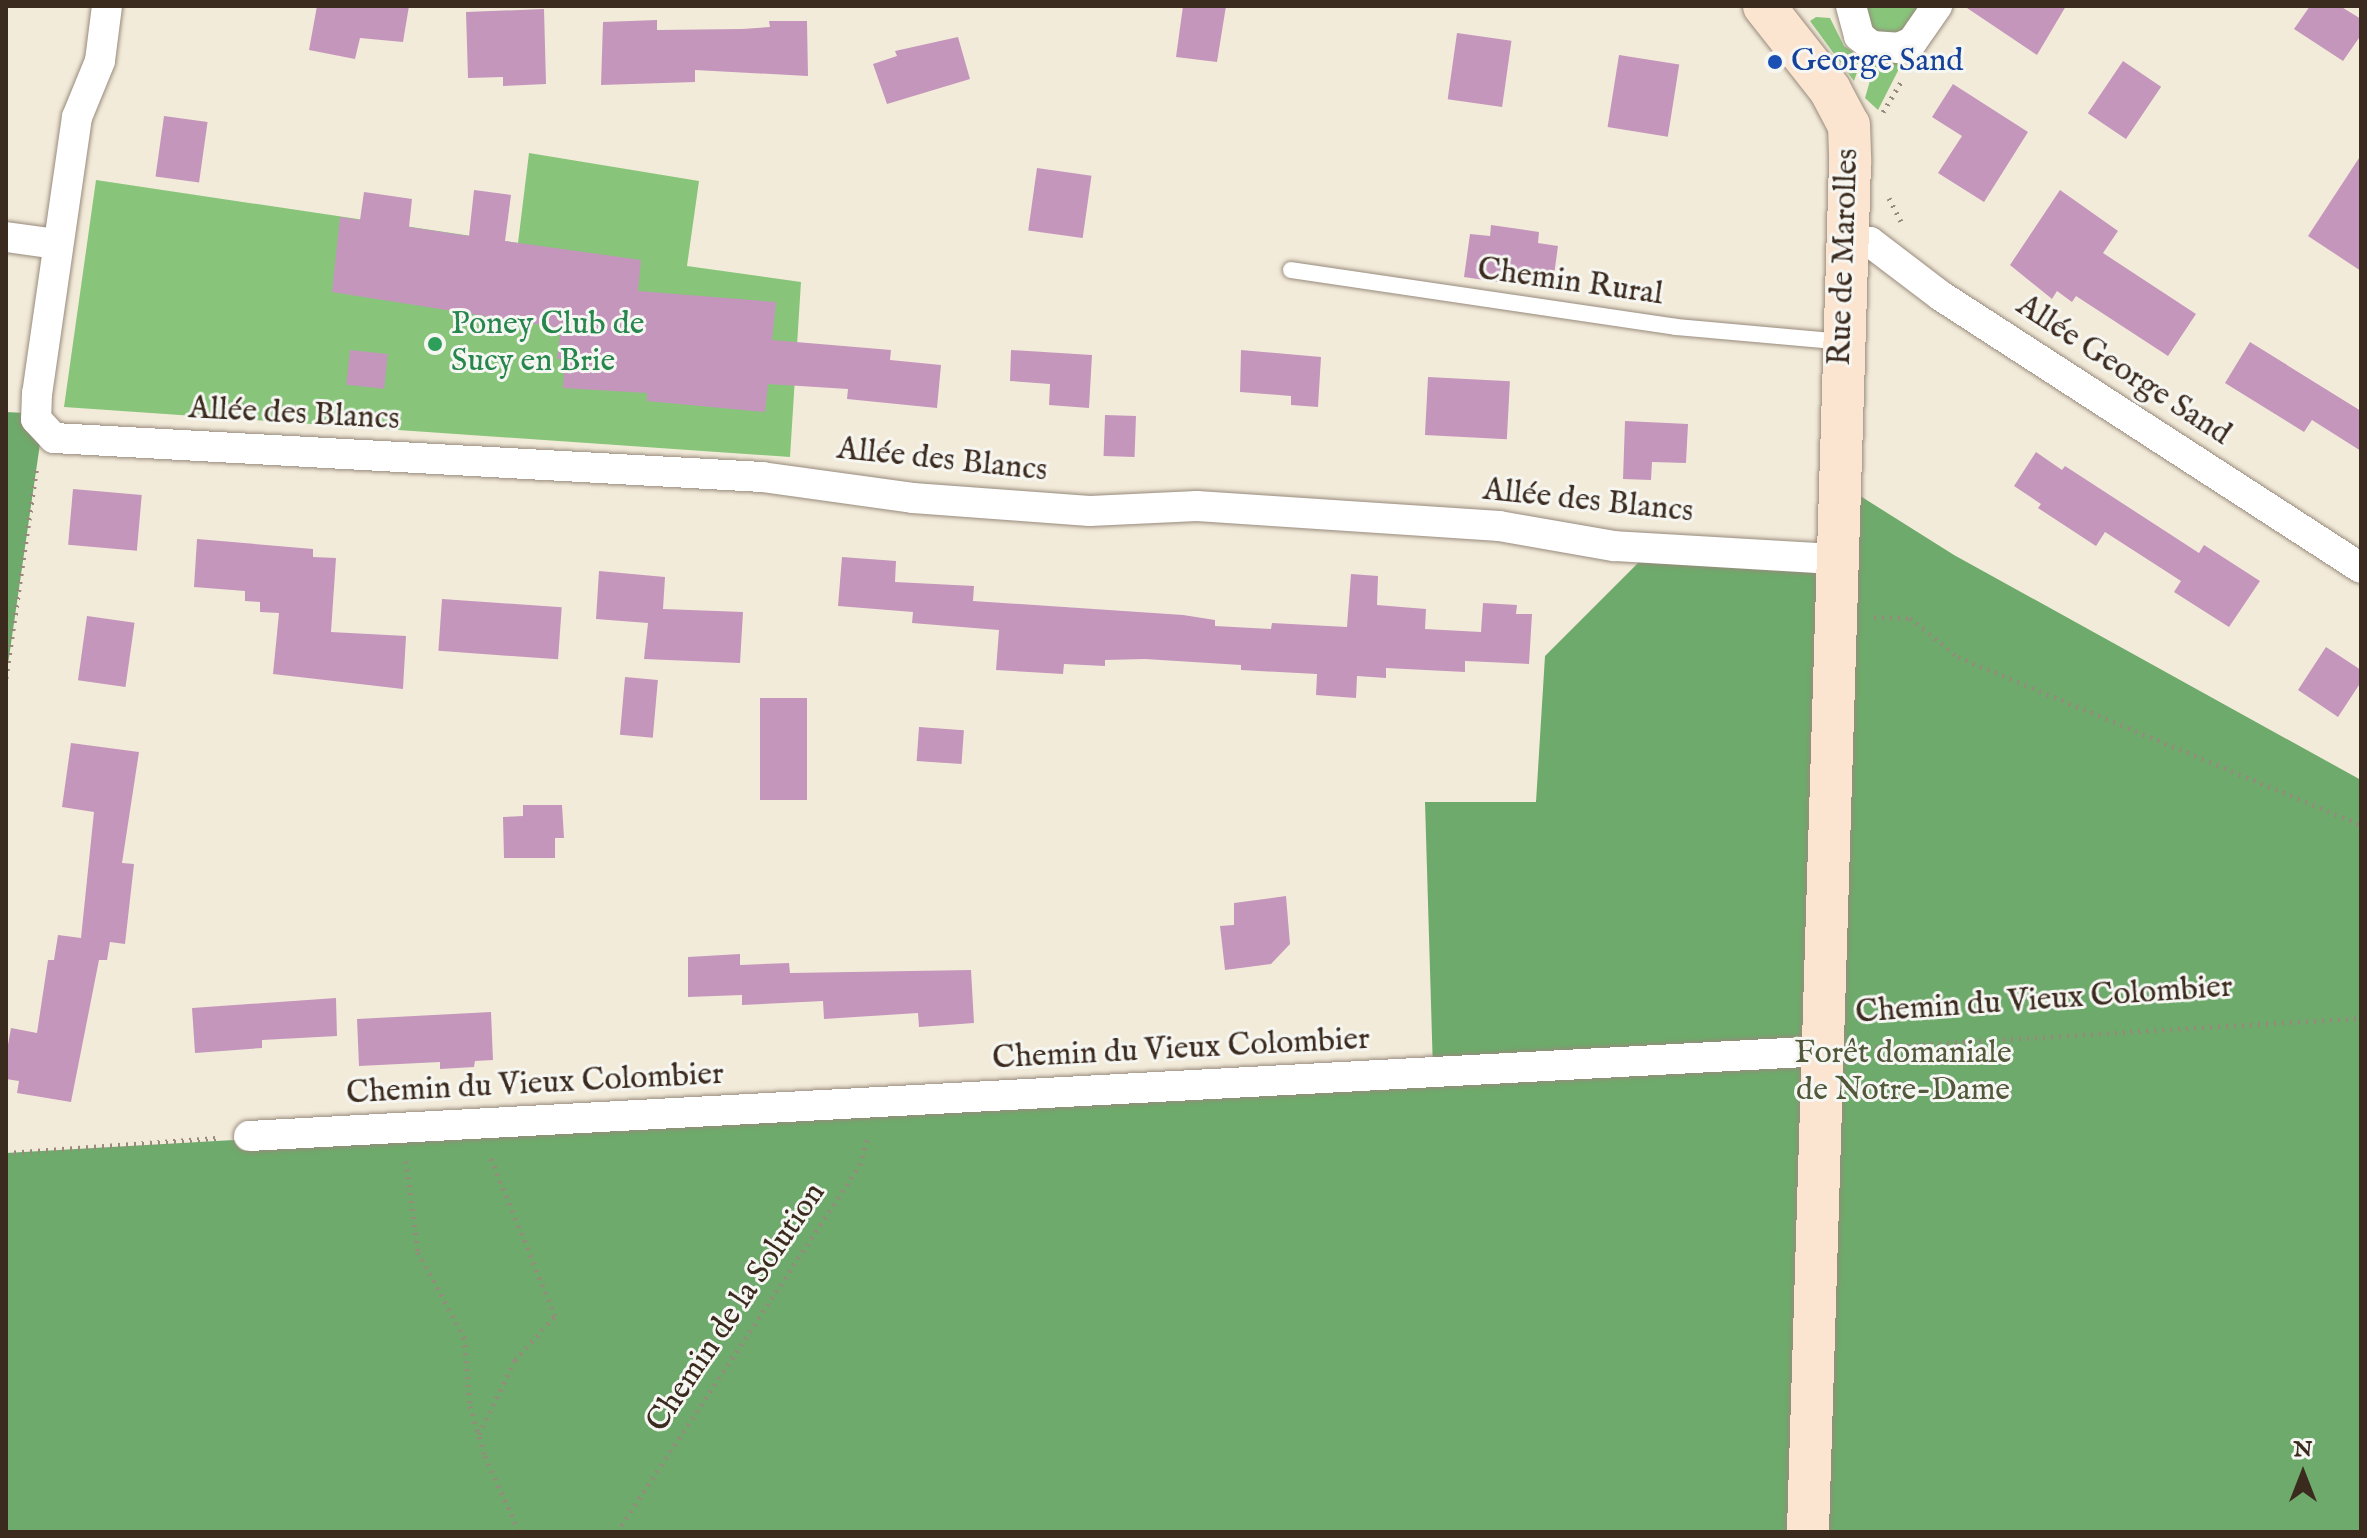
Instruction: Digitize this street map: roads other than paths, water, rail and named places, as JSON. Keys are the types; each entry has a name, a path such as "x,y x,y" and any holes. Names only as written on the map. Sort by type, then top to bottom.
{"street":[{"path":"6,237 56,244 77,117 100,61 107,6"},
{"name":"Rue de Marolles","path":"1764,6 1830,90 1849,125 1808,1532"},
{"path":"1851,6 1853,27 1872,46 1898,48 1912,53 1937,6"},
{"name":"Allée George Sand","path":"1846,242 1870,242 1941,296 2361,568"},
{"name":"Allée des Blancs","path":"56,244 36,419 42,430 54,438 762,477 913,498 1090,511 1197,506 1499,526 1614,546 1836,547"},
{"name":"Chemin du Vieux Colombier","path":"249,1136 1823,1051"}],"lane":[{"name":"Chemin Rural","path":"1291,270 1676,327 1843,342"}],"place":[{"name":"George Sand","path":"1775,62"},
{"name":"Poney Club de Sucy en Brie","path":"435,344"}],"park label":[{"name":"Forêt domaniale de Notre-Dame","path":"1903,1074"}]}
